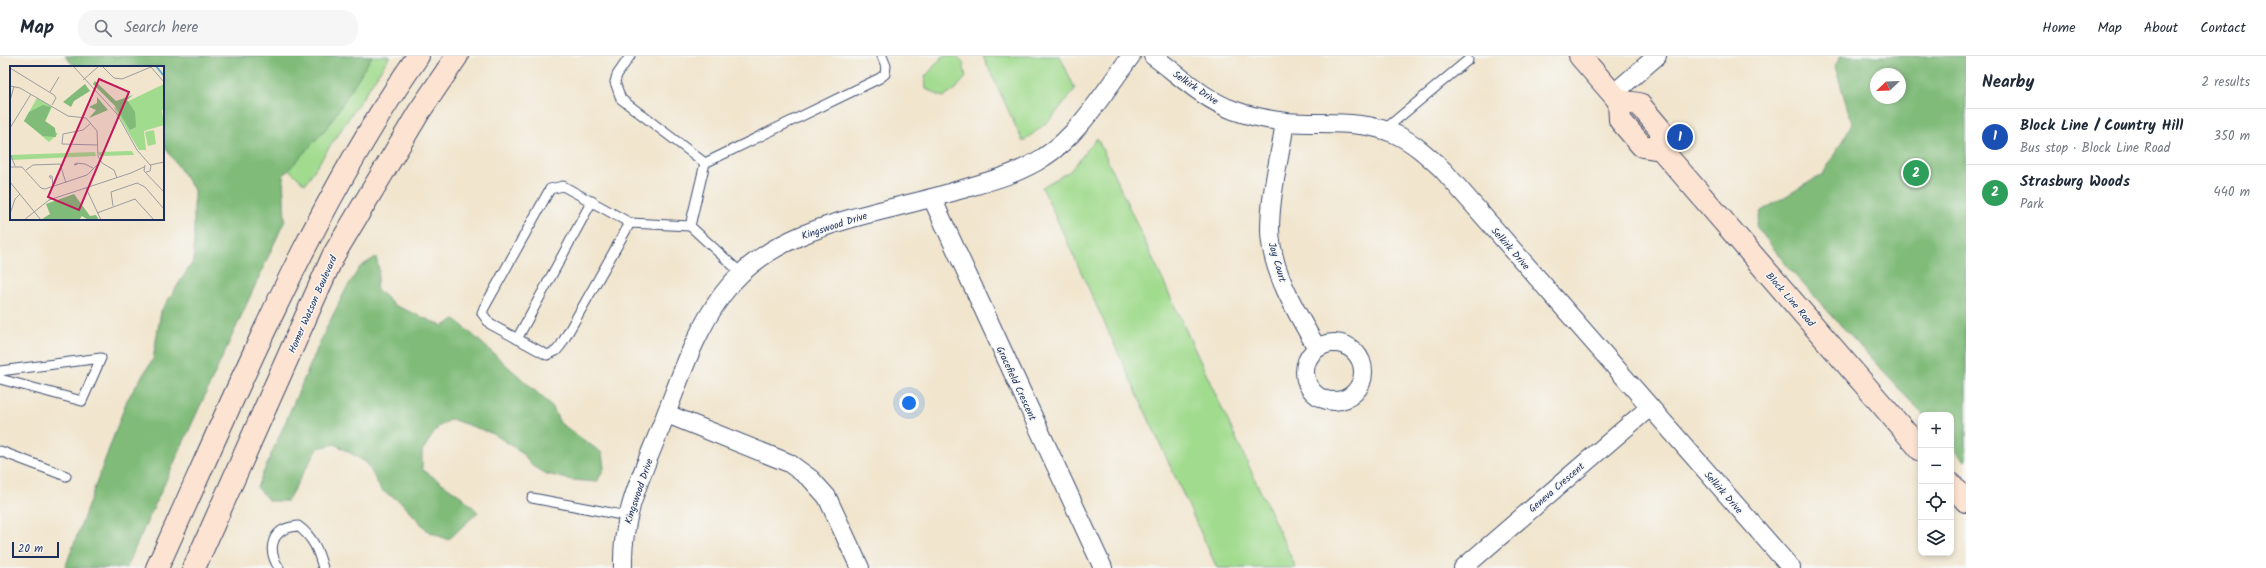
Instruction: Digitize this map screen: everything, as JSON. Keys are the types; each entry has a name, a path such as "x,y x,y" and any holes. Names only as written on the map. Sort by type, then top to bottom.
{"main road":[{"path":"157,568 302,250 385,103 418,56"},
{"name":"Homer Watson Boulevard","path":"194,568 333,256 419,112 457,56"},
{"path":"1580,56 1616,98"},
{"name":"Block Line Road","path":"1616,98 1620,120 1642,146 1661,149 1919,448"},
{"path":"1954,487 1966,501"}],"street":[{"name":"Kingswood Drive","path":"623,568 622,544 627,516 697,336 723,293 742,274 766,255 794,239 820,228 932,198 1004,176 1032,165 1059,146 1085,117 1131,56"},
{"name":"Selkirk Drive","path":"1153,56 1202,93 1233,110 1285,122 1340,124 1384,130 1396,134 1423,151 1443,170 1791,568"},
{"path":"1616,98 1657,56"},
{"name":"Jay Court","path":"1285,122 1271,207 1270,231 1274,255 1283,281 1298,316 1317,348"},
{"name":"Gracefield Crescent","path":"932,198 1103,568"},
{"name":"Geneva Crescent","path":"1463,568 1650,407"},
{"path":"667,414 789,463 811,479 827,497 860,568"}],"lane":[{"path":"630,56 617,75 615,82 621,99 705,162"},
{"path":"705,162 880,78 885,74 886,66 882,56"},
{"path":"1384,130 1468,60"},
{"path":"690,226 705,162"},
{"path":"630,223 562,345 556,351 547,355 490,324 482,313 546,193 557,186 563,186 630,223 690,226 742,274"},
{"path":"517,339 592,202"},
{"path":"0,372 101,358 82,401 0,379"},
{"path":"0,451 66,476"},
{"path":"532,498 627,516"},
{"path":"279,568 274,559 271,548 276,536 288,527 298,526 308,534 318,550 323,568"}],"green space":[{"path":"65,56 372,56 329,125 283,176 285,220 126,568 65,568 127,400 153,359 161,311 194,260 194,190 164,145 164,66 74,66"},
{"path":"163,56 390,56 305,184"},
{"path":"943,56 957,56 963,62 966,77 954,91 943,97 926,89 925,77"},
{"path":"983,56 1060,56 1075,89 1052,118 1023,142"},
{"path":"1841,56 1966,56 1966,462 1954,449 1954,412 1920,412 1792,272 1756,226 1761,211 1823,174 1852,124 1835,66"},
{"path":"1097,138 1296,568 1217,568 1042,187 1070,171"},
{"path":"376,257 379,270 376,288 394,305 443,326 455,319 552,406 560,423 602,453 604,468 597,482 571,480 547,474 532,466 520,451 494,434 451,419 438,427 422,451 422,469 462,497 478,512 448,540 428,531 401,502 381,490 367,463 335,444 318,448 287,501 269,501 257,487 324,333 346,289 360,267"}],"place":[{"name":"Block Line / Country Hill","path":"1680,137"},
{"name":"Strasburg Woods","path":"1916,173"}]}
